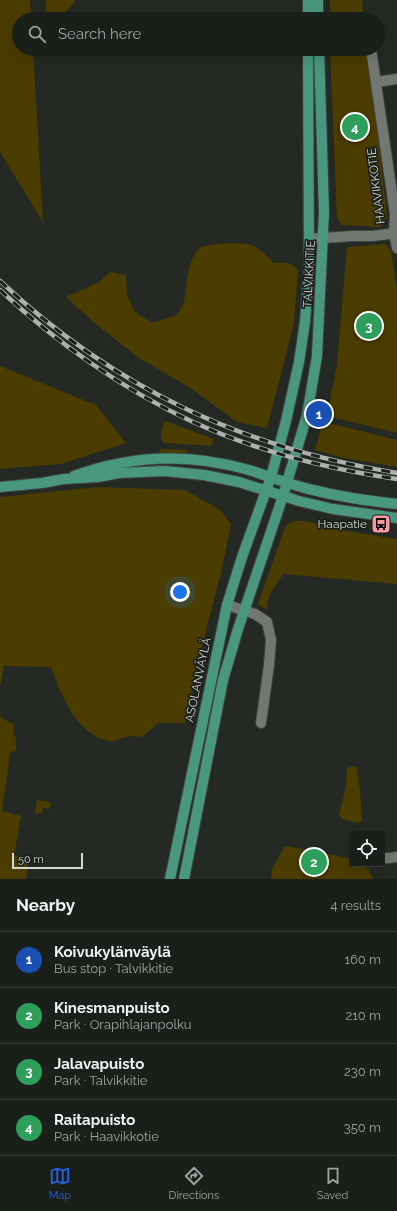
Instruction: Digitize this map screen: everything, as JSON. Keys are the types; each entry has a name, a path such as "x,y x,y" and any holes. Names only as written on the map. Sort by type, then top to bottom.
{"main road":[{"path":"308,0 308,12"},
{"path":"318,0 318,12"},
{"name":"TALVIKKITIE","path":"266,490 286,421 299,362 305,322 309,267 308,56"},
{"name":"TALVIKKITIE","path":"283,496 307,415 317,356 324,238 319,56"},
{"path":"64,479 94,468 137,459 189,459 221,464 271,477 314,491 342,497 397,504"},
{"path":"0,487 42,483 64,479 98,478 119,473 165,472 204,475 245,483 299,501 333,509 397,518"},
{"name":"ASOLANVÄYLÄ","path":"170,879 227,605 242,557 266,490"},
{"name":"ASOLANVÄYLÄ","path":"184,879 223,680 244,610 283,496"}],"street":[{"name":"HAAVIKKOTIE","path":"372,56 395,214 397,248"},
{"path":"376,82 397,79"},
{"path":"309,239 373,236 396,233"},
{"path":"227,605 255,614 267,622 271,640 261,723"},
{"path":"385,858 397,857"}],"shaded area":[{"path":"0,0 30,0 31,12 12,12 12,56 33,56 43,222 0,152"},
{"path":"46,0 75,0 66,12 46,12"},
{"path":"330,0 362,0 363,12 331,12"},
{"path":"330,56 369,56 387,217 385,222 380,227 342,225 337,219"},
{"path":"228,243 254,246 263,252 274,263 291,264 298,271 294,323 267,428 237,422 192,389 139,358 92,321 66,297 99,282 110,272 126,275 127,295 135,312 152,323 177,315 185,297 190,265 197,251 203,246"},
{"path":"385,244 391,251 397,288 397,433 327,416 337,365 347,247"},
{"path":"0,366 96,405 126,443 61,464 0,469"},
{"path":"165,421 214,439 211,446 164,443 161,435"},
{"path":"329,423 397,440 397,467 344,458 315,450 322,426"},
{"path":"161,449 187,450 187,453 172,456 160,453 159,452"},
{"path":"97,487 185,490 219,509 231,524 221,573 196,669 185,723 158,723 142,737 130,736 112,741 97,737 79,722 65,701 51,667 4,666 0,687 0,497"},
{"path":"294,521 304,521 348,531 397,539 397,584 283,574 269,596 267,610 258,604 286,525"},
{"path":"0,712 1,718 14,724 13,732 16,739 16,750 10,753 2,811 21,816 14,855 29,858 26,879 0,879"},
{"path":"355,766 357,769 360,790 362,821 358,823 342,819 339,814 345,791 347,768"},
{"path":"37,800 51,802 50,809 43,808 42,814 35,813"},
{"path":"285,846 349,858 349,867 366,867 369,870 373,879 271,879 272,869"}],"railway":[{"path":"0,281 43,319 88,353 135,382 184,408 234,429 286,448 340,462 397,473"},
{"path":"0,290 66,346 140,395 191,421 216,432 292,458 344,470 397,479"}],"place":[{"name":"Raitapuisto","path":"355,127"},
{"name":"Jalavapuisto","path":"369,326"},
{"name":"Koivukylänväylä","path":"319,414"},
{"name":"Haapatie","path":"381,524"},
{"name":"Kinesmanpuisto","path":"314,862"}]}
